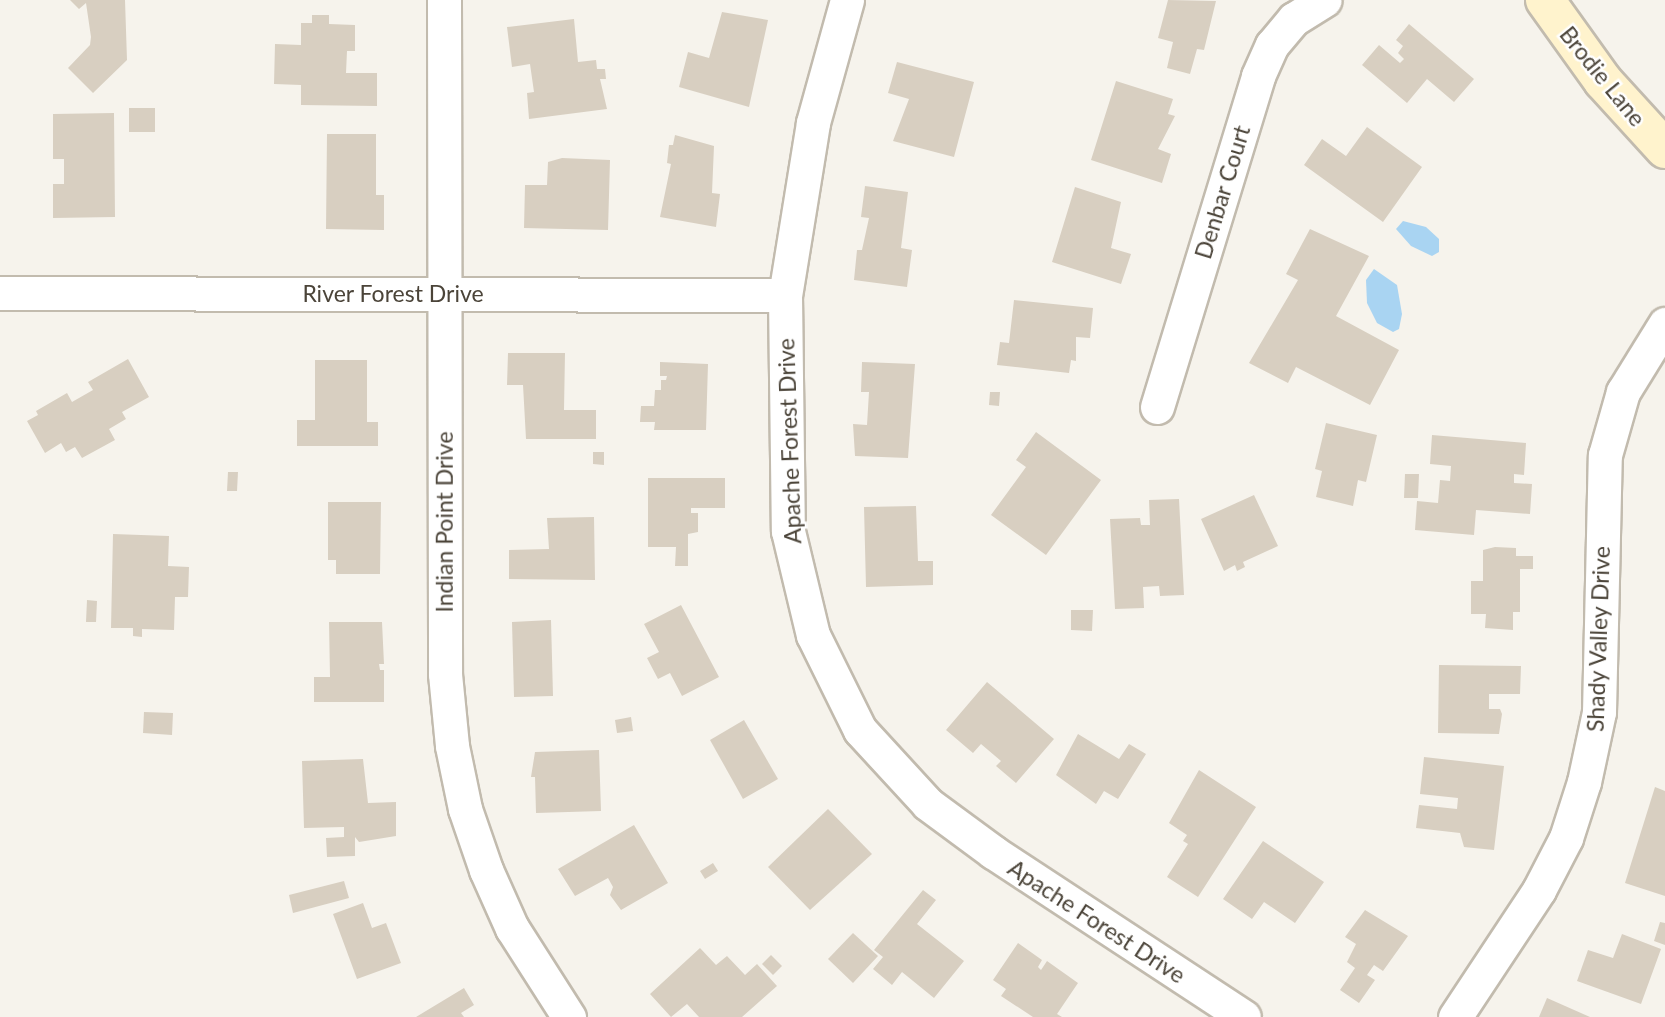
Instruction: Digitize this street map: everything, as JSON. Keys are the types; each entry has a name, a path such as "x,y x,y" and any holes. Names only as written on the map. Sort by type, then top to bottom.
{"main road":[{"name":"Brodie Lane","path":"1545,0 1603,81 1665,149"}],"street":[{"name":"Indian Point Drive","path":"444,0 445,674 452,746 465,809 486,870 512,928 569,1017"},
{"name":"Apache Forest Drive","path":"847,0 813,123 785,295 785,483 790,542 813,635 860,730 928,804 993,852 1244,1017"},
{"name":"Denbar Court","path":"1157,407 1258,76 1272,45 1294,19 1324,0"},
{"name":"River Forest Drive","path":"0,293 785,295"},
{"name":"Shady Valley Drive","path":"1455,1017 1539,890 1566,838 1584,782 1599,712 1605,455 1623,392 1665,324"}],"water":[{"path":"1403,221 1426,227 1439,239 1439,252 1432,256 1411,246 1396,229"},
{"path":"1374,269 1397,285 1402,314 1399,329 1393,332 1377,323 1367,303 1366,280"}],"building":[{"path":"70,0 125,0 127,60 93,93 68,68 90,45 91,37 86,3 79,9"},
{"path":"1168,0 1216,1 1204,50 1197,49 1190,74 1167,68 1173,42 1158,38"},
{"path":"722,12 768,20 749,107 679,87 688,52 709,58"},
{"path":"312,15 329,15 329,24 355,25 355,51 347,51 346,73 377,73 377,106 301,105 301,85 274,84 275,44 301,45 301,23 312,23"},
{"path":"574,19 578,62 596,60 597,69 605,69 606,79 600,79 607,109 529,119 527,93 534,92 530,64 512,67 507,27"},
{"path":"1409,24 1474,79 1454,102 1427,79 1407,103 1362,65 1379,45 1400,63 1404,59 1398,53 1403,46 1396,40"},
{"path":"897,62 974,82 954,157 893,141 909,99 888,93"},
{"path":"1116,81 1173,99 1168,114 1175,116 1158,149 1171,154 1162,183 1091,160"},
{"path":"129,108 155,108 155,132 129,132"},
{"path":"114,113 115,217 53,218 53,184 64,184 64,159 53,159 53,114"},
{"path":"1367,127 1422,167 1383,222 1304,165 1322,139 1346,156"},
{"path":"327,134 376,134 376,195 384,195 384,230 326,229"},
{"path":"675,135 714,146 712,193 720,194 716,227 660,217 671,164 667,163 669,145 673,145"},
{"path":"562,158 610,160 608,230 524,228 525,185 547,185 548,162"},
{"path":"865,186 908,192 901,248 912,250 907,287 854,280 857,250 862,250 869,218 861,217"},
{"path":"1075,187 1121,202 1111,248 1131,254 1121,284 1052,262"},
{"path":"1310,229 1369,256 1336,316 1399,350 1370,405 1296,367 1288,383 1249,363 1298,280 1286,274"},
{"path":"1014,300 1093,308 1090,338 1076,337 1076,361 1071,360 1069,373 997,365 1000,342 1009,343"},
{"path":"508,353 565,353 564,410 596,410 596,439 526,439 523,385 507,385"},
{"path":"128,359 149,397 122,412 126,419 109,429 115,440 82,458 75,447 66,452 61,443 45,453 27,421 38,415 36,411 67,393 72,402 93,390 88,382"},
{"path":"315,360 367,360 367,422 378,422 378,446 297,446 297,420 315,420"},
{"path":"660,362 708,364 706,430 654,430 655,422 640,422 641,406 654,406 655,390 661,390 661,380 666,380 667,376 660,376"},
{"path":"862,362 915,364 908,458 855,456 853,424 867,425 869,392 861,392"},
{"path":"990,392 1000,392 999,406 989,405"},
{"path":"1326,423 1377,435 1366,482 1358,480 1353,506 1316,497 1322,471 1315,469"},
{"path":"1036,432 1101,480 1046,555 991,515 1026,467 1016,460"},
{"path":"1432,435 1526,443 1524,475 1514,474 1514,483 1532,484 1530,514 1476,510 1474,535 1415,530 1417,501 1438,503 1440,480 1450,481 1451,466 1430,464"},
{"path":"593,452 604,452 604,465 593,464"},
{"path":"228,472 238,472 237,491 227,491"},
{"path":"1405,474 1419,474 1418,498 1404,498"},
{"path":"648,478 725,478 725,508 691,508 691,513 698,513 698,532 688,534 688,566 675,566 676,547 648,547"},
{"path":"1254,495 1278,546 1243,562 1245,567 1237,571 1235,565 1224,571 1201,519"},
{"path":"1179,499 1184,595 1160,596 1159,586 1143,587 1144,608 1115,609 1110,519 1140,518 1141,525 1150,525 1149,500"},
{"path":"328,502 381,502 380,574 336,574 336,560 328,560"},
{"path":"916,506 918,561 933,561 933,585 866,587 864,507"},
{"path":"594,517 595,580 509,579 509,550 549,549 547,518"},
{"path":"113,534 169,536 168,566 189,567 188,597 175,597 174,630 142,629 142,637 133,636 133,628 111,628"},
{"path":"1495,547 1516,548 1516,556 1533,556 1533,569 1520,569 1520,612 1513,612 1513,630 1485,628 1486,614 1471,614 1471,581 1483,581 1483,550"},
{"path":"87,600 97,601 96,622 86,622"},
{"path":"681,605 719,677 682,696 670,673 658,679 647,658 659,652 644,624"},
{"path":"1071,610 1093,610 1092,631 1071,630"},
{"path":"551,620 553,696 514,697 512,622"},
{"path":"329,622 382,622 384,664 379,664 380,670 384,670 384,702 314,702 314,677 330,677"},
{"path":"1439,665 1521,666 1520,694 1489,694 1489,709 1500,709 1502,714 1499,734 1438,733"},
{"path":"987,682 1054,739 1016,783 996,766 1001,761 981,744 973,753 946,730"},
{"path":"144,712 173,713 172,735 143,733"},
{"path":"631,717 633,731 617,733 615,720"},
{"path":"744,720 778,779 743,799 710,740"},
{"path":"1078,734 1119,759 1129,744 1146,754 1118,799 1104,791 1096,804 1056,775"},
{"path":"599,750 601,811 536,813 535,777 531,777 535,752"},
{"path":"1424,757 1504,766 1494,850 1464,847 1460,833 1416,828 1419,805 1457,809 1458,798 1420,794"},
{"path":"363,759 368,803 396,802 396,836 359,842 355,837 355,856 327,857 326,838 344,837 344,827 304,828 302,761"},
{"path":"1199,770 1256,807 1198,897 1167,877 1188,844 1183,841 1187,835 1169,823"},
{"path":"1655,787 1665,791 1665,896 1625,883"},
{"path":"828,809 872,854 810,910 768,867"},
{"path":"634,825 668,883 621,910 610,895 613,887 608,878 575,896 558,869"},
{"path":"1263,841 1324,882 1295,923 1264,902 1252,919 1223,899"},
{"path":"713,863 718,871 705,879 700,871"},
{"path":"344,881 349,898 293,913 289,895"},
{"path":"923,890 936,900 917,924 964,961 934,998 902,972 892,985 873,969 883,957 874,950"},
{"path":"363,903 372,928 386,923 401,963 357,979 333,914"},
{"path":"1365,910 1408,936 1383,971 1374,965 1367,975 1375,980 1359,1003 1340,990 1355,968 1347,962 1356,944 1345,937"},
{"path":"1660,922 1665,923 1665,945 1654,941"},
{"path":"853,933 878,956 853,983 828,959"},
{"path":"1622,934 1661,949 1641,1004 1577,981 1588,950 1613,958"},
{"path":"1018,943 1042,960 1038,967 1041,970 1047,961 1078,983 1057,1014 1062,1017 1033,1017 1001,996 1006,989 993,980"},
{"path":"700,948 716,965 727,956 745,975 757,964 777,986 742,1017 699,1017 687,1004 671,1017 650,994"},
{"path":"771,955 782,966 773,975 762,964"},
{"path":"464,988 474,1005 461,1013 464,1017 416,1017"},
{"path":"1547,998 1590,1017 1539,1017"}]}
